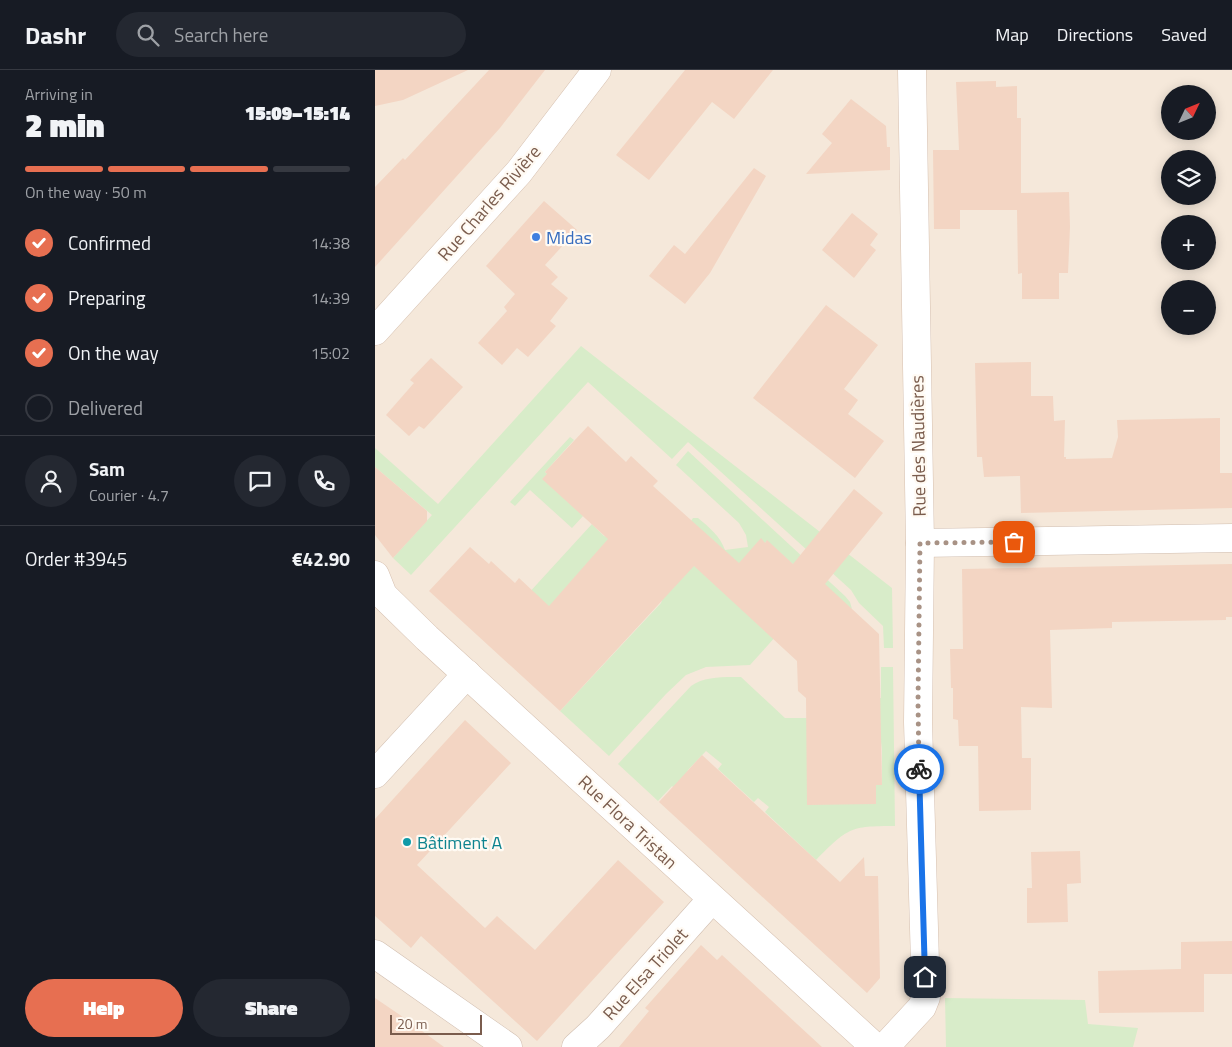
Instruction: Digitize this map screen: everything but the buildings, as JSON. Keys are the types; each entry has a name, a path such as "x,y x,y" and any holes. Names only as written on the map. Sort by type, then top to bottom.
{"street":[{"name":"Rue Charles Rivière","path":"375,331 519,172 597,70"},
{"name":"Rue des Naudières","path":"885,1047 922,1007 926,997 918,722 920,543 912,70"},
{"path":"920,543 1232,538"},
{"name":"Rue Flora Tristan","path":"378,588 427,638 875,1047"},
{"path":"375,774 467,674"},
{"name":"Rue Elsa Triolet","path":"576,1047 598,1027 711,899"},
{"path":"375,954 509,1047"}],"shaded area":[{"path":"375,70 1232,70 1232,1047 375,1047"}],"green space":[{"path":"581,346 892,588 893,648 884,648 883,626 859,603 851,590 688,442 672,459 588,382 411,575 393,558 432,515 375,467 375,448 438,504"},
{"path":"570,437 574,440 545,472 559,485 583,516 572,528 530,490 515,506 510,502"},
{"path":"688,451 845,596 850,602 852,609 815,584 767,541 725,586 777,635 750,665 706,667 686,675 609,756 560,711 661,603 693,518 698,518 710,528 720,540 725,550 748,547 746,535 739,523 676,465"},
{"path":"592,524 604,536 619,540 556,621 527,595"},
{"path":"881,667 893,667 895,826 858,828 850,831 835,841 816,860 765,812 769,807 758,798 754,802 718,769 722,764 706,751 688,770 677,791 672,786 658,801 618,764 691,686 702,680 721,677 741,677 785,718 812,718 849,804 876,804 876,785 882,785 882,750 876,699 881,698"},
{"path":"945,998 1085,1000 1088,1024 1138,1028 1133,1047 946,1047"}],"way so far":[{"path":"919,769 920,543 1014,542"}],"place":[{"name":"Midas","path":"536,237"},
{"name":"Bâtiment A","path":"407,842"}],"route":[{"path":"919,769 925,977"}]}
